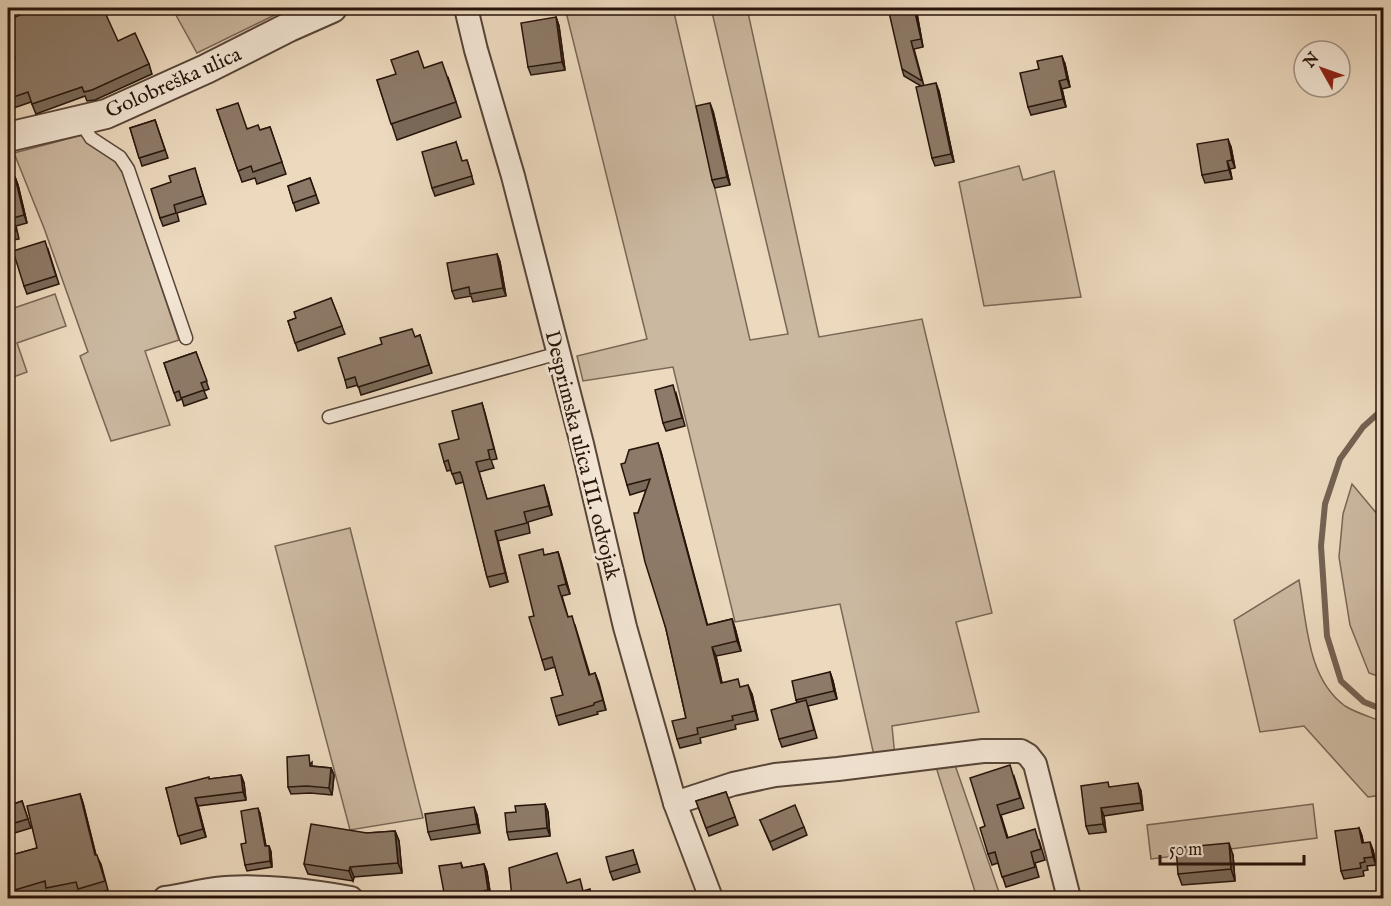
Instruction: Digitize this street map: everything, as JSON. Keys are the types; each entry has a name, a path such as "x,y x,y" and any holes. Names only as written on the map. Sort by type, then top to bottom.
{"street":[{"name":"Golobreška ulica","path":"8,137 106,114 332,8"},
{"name":"Desprimska ulica III. odvojak","path":"466,8 559,353 625,627 675,803 711,898"},
{"path":"675,803 733,784 776,775 984,751 1021,750 1035,764 1069,898"},
{"path":"165,898 244,887 351,898"}],"lane":[{"path":"80,121 91,138 120,157 128,169 186,338"},
{"path":"329,417 559,353"}],"shaded area":[{"path":"172,8 289,8 197,53"},
{"path":"565,8 673,8 750,340 788,334 711,8 747,8 819,337 922,319 992,613 956,622 979,712 892,726 895,757 875,760 840,604 735,622 673,367 583,381 577,356 647,339"},
{"path":"82,135 116,158 179,340 145,351 170,425 111,441 80,356 88,352 44,228 14,153"},
{"path":"1019,166 1023,180 1054,171 1081,297 984,306 959,182"},
{"path":"55,294 66,326 17,343 27,372 8,379 8,300 11,309"},
{"path":"1352,484 1383,521 1383,678 1369,673 1350,625 1339,557 1343,514"},
{"path":"350,528 423,818 350,830 275,546"},
{"path":"1299,580 1311,649 1323,681 1332,694 1345,706 1383,722 1383,795 1368,797 1304,726 1260,732 1234,620"},
{"path":"955,765 1001,898 977,898 936,767"},
{"path":"1313,804 1317,838 1151,859 1147,825"}],"building":[{"path":"34,8 103,8 118,41 135,33 149,64 84,92 82,87 32,104 28,92 8,99 8,61 15,58 8,41 8,20"},
{"path":"888,8 914,8 921,39 911,41 922,81 902,69"},
{"path":"556,17 562,62 528,67 521,23"},
{"path":"418,51 424,68 442,62 456,102 391,124 377,80 396,74 391,60"},
{"path":"1062,56 1067,79 1059,81 1063,99 1028,107 1020,73 1039,69 1037,61"},
{"path":"936,83 951,154 932,158 916,87"},
{"path":"238,103 247,129 258,125 260,130 270,127 282,162 253,172 251,166 238,171 217,110"},
{"path":"710,103 727,177 712,180 696,106"},
{"path":"155,120 165,150 139,158 130,128"},
{"path":"1228,139 1232,160 1227,161 1229,170 1202,175 1197,144"},
{"path":"456,142 462,161 467,160 472,176 432,188 422,152"},
{"path":"195,168 203,196 174,205 176,213 160,218 151,189 171,182 169,176"},
{"path":"15,177 24,215 13,218 16,231 8,233 8,178"},
{"path":"310,178 316,195 293,203 288,186"},
{"path":"45,241 56,276 24,286 13,251"},
{"path":"497,254 503,288 470,294 469,287 452,291 447,263"},
{"path":"331,298 342,326 295,343 288,321 296,318 294,312"},
{"path":"412,329 415,337 420,335 429,365 358,387 355,377 345,380 338,358 382,344 380,338"},
{"path":"196,352 207,381 201,383 204,390 181,398 179,391 174,393 164,363"},
{"path":"673,385 682,418 663,423 655,390"},
{"path":"482,403 494,449 488,450 490,459 476,462 487,499 544,485 549,506 524,512 527,523 495,531 505,573 487,577 462,477 460,472 452,474 448,460 444,462 439,444 459,439 452,411"},
{"path":"658,443 707,625 732,619 737,641 712,647 721,683 738,679 740,687 748,685 755,711 732,716 733,720 697,728 698,734 677,739 672,721 686,718 666,629 645,562 634,513 638,513 650,479 627,485 621,464 625,463 629,450"},
{"path":"543,549 544,555 558,552 566,584 558,586 568,617 572,616 589,675 595,673 603,700 594,705 556,716 551,698 563,695 552,657 542,660 529,617 534,616 519,555"},
{"path":"830,672 834,691 796,700 792,681"},
{"path":"806,700 814,730 779,739 771,710"},
{"path":"309,755 310,766 331,768 329,788 288,787 287,757"},
{"path":"1010,765 1020,798 997,805 1007,838 1035,829 1041,849 1031,852 1035,867 1002,877 995,852 988,854 980,828 985,826 970,778"},
{"path":"241,775 243,792 195,798 203,829 178,836 166,788 209,777 209,779"},
{"path":"1108,782 1109,787 1138,783 1141,803 1101,808 1103,824 1086,826 1081,786"},
{"path":"726,792 735,817 706,828 696,801"},
{"path":"80,794 95,855 97,855 105,881 78,889 76,882 46,888 45,881 8,892 8,856 37,848 27,806"},
{"path":"22,801 28,819 8,825 8,806"},
{"path":"545,804 547,828 507,832 505,813 516,812 515,806"},
{"path":"795,805 804,827 770,842 760,820"},
{"path":"474,807 477,824 428,832 425,814"},
{"path":"258,808 265,846 269,846 270,861 245,865 241,844 246,843 241,811"},
{"path":"311,824 367,833 395,831 398,863 350,867 349,871 304,864"},
{"path":"1359,828 1362,843 1370,842 1373,857 1364,858 1365,862 1360,863 1361,868 1341,871 1335,831"},
{"path":"1229,843 1231,869 1178,874 1176,848"},
{"path":"633,850 637,864 610,872 606,857"},
{"path":"557,853 567,883 580,879 583,891 590,889 592,898 541,898 541,896 539,898 512,898 509,868"},
{"path":"461,863 462,868 484,864 488,890 445,898 439,866"}],"waterway":[{"path":"1384,408 1363,427 1340,459 1325,504 1321,546 1327,636 1341,681 1364,702 1384,710"}]}
